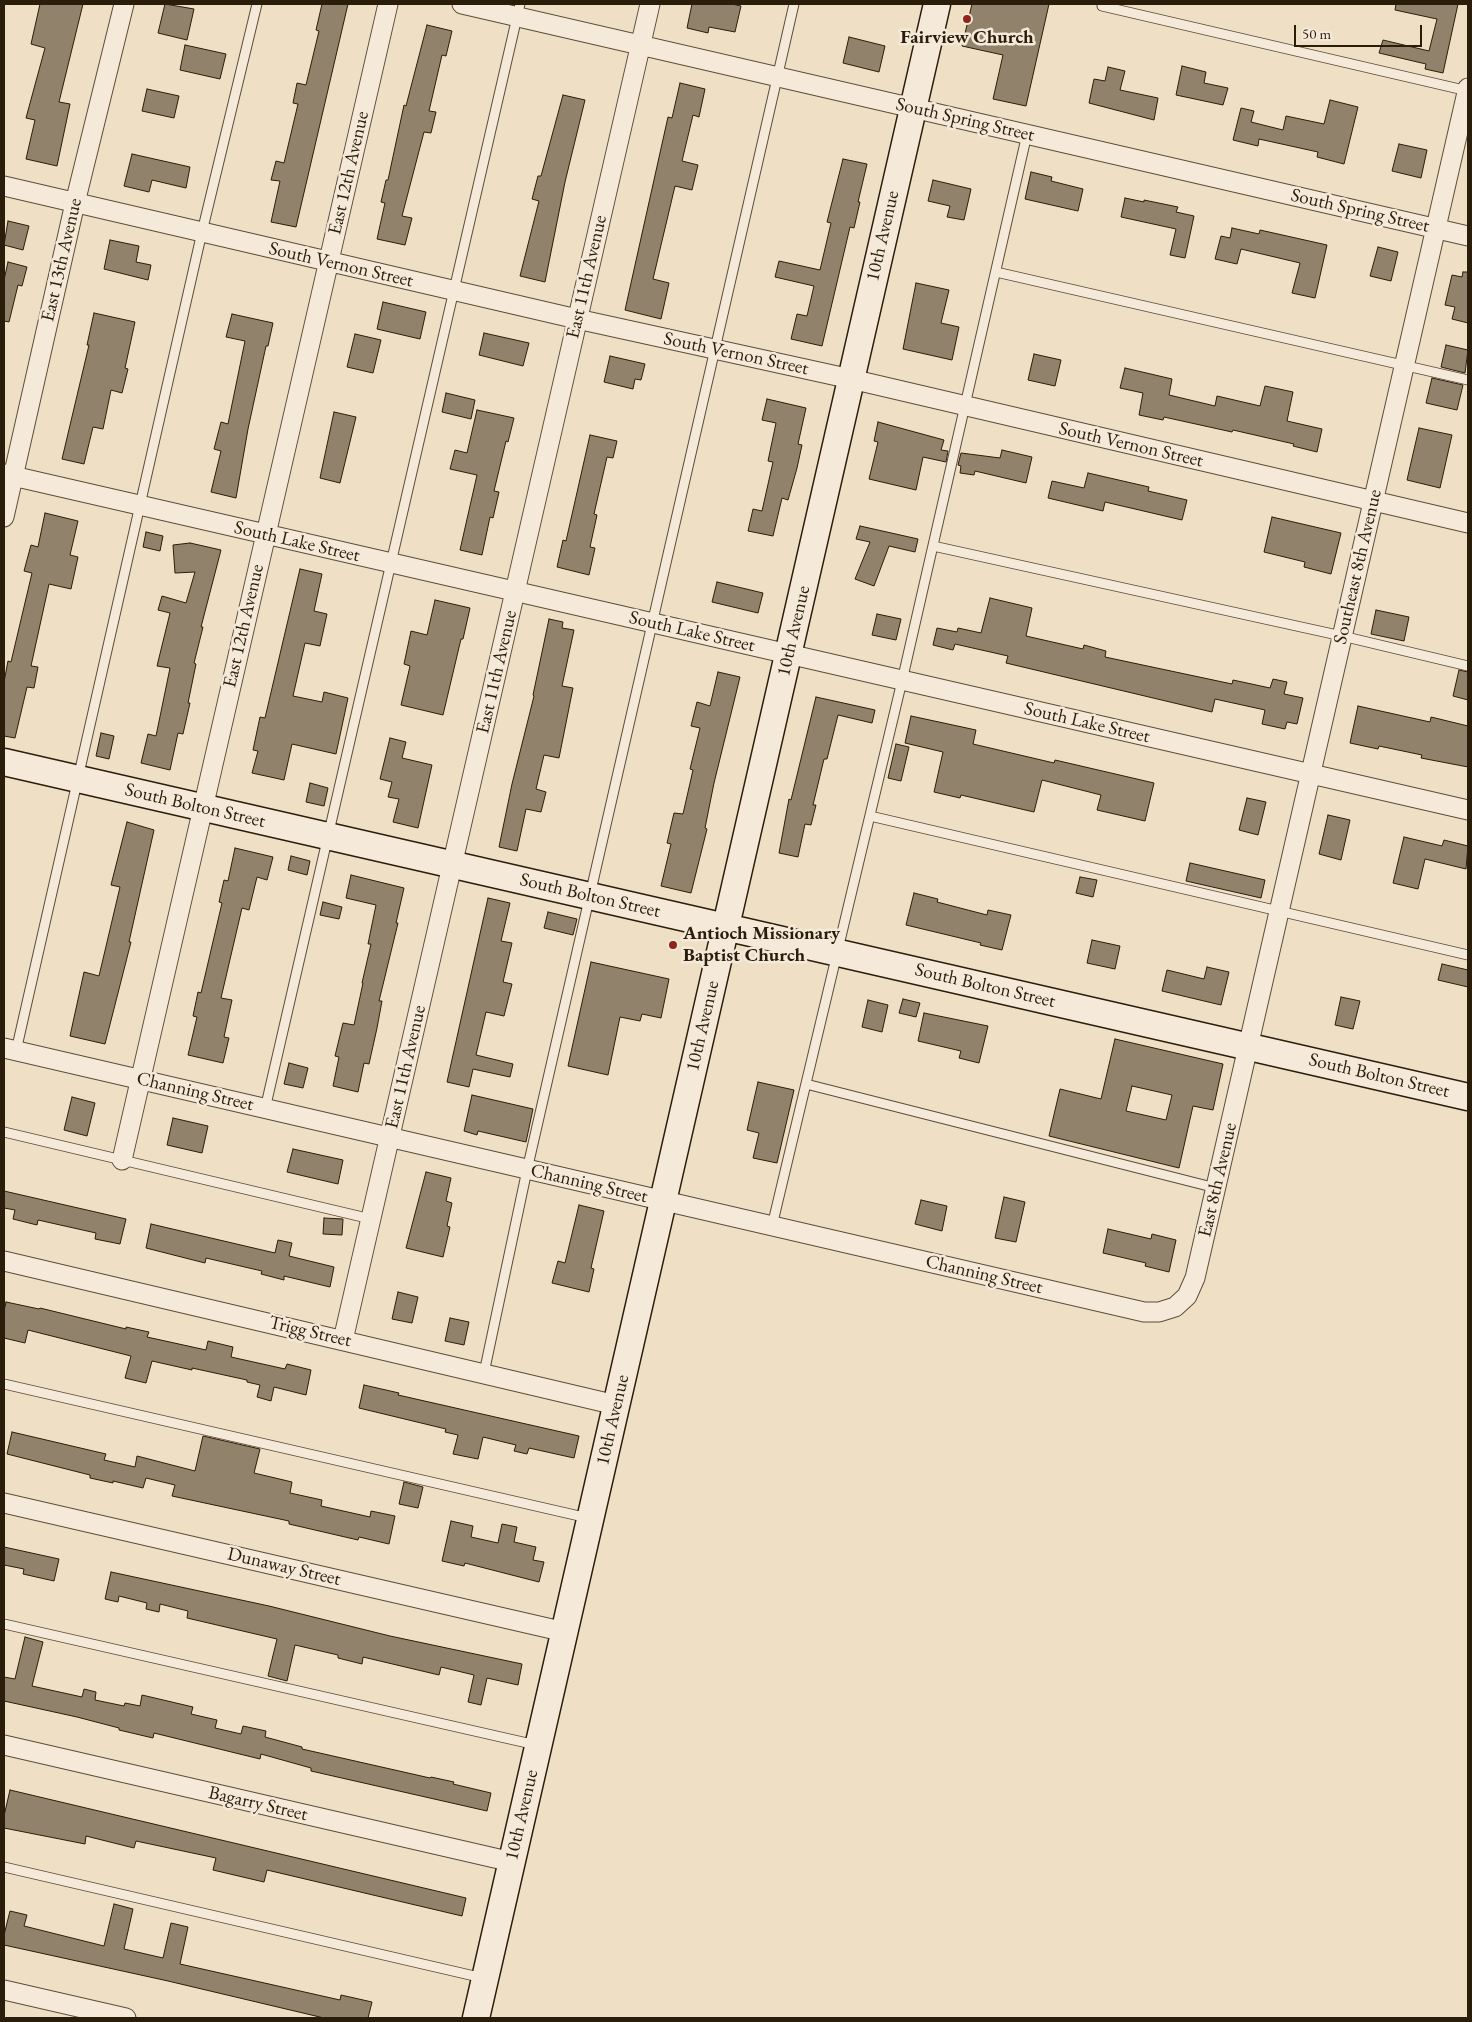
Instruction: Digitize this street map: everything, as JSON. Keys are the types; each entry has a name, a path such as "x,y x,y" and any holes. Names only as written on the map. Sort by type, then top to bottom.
{"main road":[{"name":"10th Avenue","path":"476,2018 937,4"},
{"name":"South Bolton Street","path":"4,762 1468,1097"}],"street":[{"name":"East 13th Avenue","path":"4,517 8,475 124,4"},
{"name":"East 12th Avenue","path":"122,1160 388,4"},
{"name":"South Spring Street","path":"462,4 518,10 640,45 1468,236"},
{"name":"East 11th Avenue","path":"343,1340 650,4"},
{"name":"Southeast 8th Avenue","path":"1248,1047 1468,90"},
{"name":"South Vernon Street","path":"4,186 454,291 851,379 1468,523"},
{"name":"South Lake Street","path":"8,475 1468,810"},
{"name":"East 8th Avenue","path":"1176,1307 1187,1296 1196,1278 1248,1047"},
{"name":"Channing Street","path":"10,1049 1144,1312 1159,1312 1176,1307"},
{"name":"Trigg Street","path":"4,1261 616,1405"},
{"name":"Dunaway Street","path":"4,1503 565,1632"},
{"name":"Bagarry Street","path":"4,1745 512,1862"},
{"path":"4,1990 126,2018"}],"lane":[{"path":"10,1049 78,779 202,232 257,4"},
{"path":"484,1373 527,1170 794,4"},
{"path":"1102,6 1468,90"},
{"path":"265,1109 518,10"},
{"path":"772,1226 902,681 1027,134"},
{"path":"996,272 1468,380"},
{"path":"933,546 1342,636 1468,666"},
{"path":"870,816 1468,955"},
{"path":"806,1084 1216,1188"},
{"path":"4,1132 371,1219"},
{"path":"4,1384 590,1518"},
{"path":"4,1624 538,1746"},
{"path":"4,1867 485,1979"}],"building":[{"path":"40,4 83,4 59,102 70,104 57,166 26,159 35,120 26,118 45,48 31,44"},
{"path":"165,4 194,9 187,40 158,33"},
{"path":"322,4 348,4 296,227 271,222 280,181 271,180 276,161 284,163 298,104 293,103 297,83 306,85 319,31 316,30"},
{"path":"692,4 732,4 741,6 735,32 709,27 708,33 687,28"},
{"path":"972,4 1049,4 1026,106 993,99 1003,55 962,46"},
{"path":"1396,4 1458,4 1443,73 1425,69 1426,64 1379,53 1383,40 1429,51 1437,19 1395,10"},
{"path":"427,25 452,31 446,56 442,55 429,111 436,112 431,133 424,132 402,216 412,218 405,245 377,239 385,203 381,202 386,180 388,180 404,105 406,106"},
{"path":"849,37 885,46 879,72 843,63"},
{"path":"185,45 226,54 220,79 180,70"},
{"path":"1182,66 1206,72 1204,83 1228,88 1223,105 1176,95"},
{"path":"1108,67 1125,71 1120,90 1158,98 1154,120 1089,103 1094,79 1105,81"},
{"path":"680,83 705,89 699,117 693,115 682,161 698,165 692,190 675,186 653,279 669,283 661,319 625,310 668,117 672,118"},
{"path":"147,89 179,96 174,118 142,111"},
{"path":"563,95 585,100 565,182 545,282 520,276 539,201 532,199 538,176 541,176"},
{"path":"1330,100 1358,107 1344,164 1317,157 1318,152 1259,139 1258,146 1233,140 1241,108 1254,111 1251,122 1283,130 1286,116 1324,124"},
{"path":"1399,144 1427,150 1421,178 1392,171"},
{"path":"132,154 190,167 186,188 152,180 149,192 124,186"},
{"path":"843,159 867,164 854,228 850,227 822,346 791,339 797,314 807,316 814,286 775,277 779,261 820,270 831,223 827,222"},
{"path":"1031,172 1052,177 1051,181 1083,189 1078,211 1025,199"},
{"path":"933,180 971,189 964,220 947,217 950,206 928,201"},
{"path":"1125,198 1178,207 1176,212 1194,216 1185,258 1170,255 1176,229 1121,217"},
{"path":"8,221 29,226 23,250 4,245"},
{"path":"1232,228 1259,234 1260,230 1327,245 1315,298 1292,293 1300,263 1241,249 1237,264 1215,259 1221,236 1230,238"},
{"path":"110,240 139,246 136,262 151,265 148,280 104,269"},
{"path":"1378,247 1398,252 1391,281 1370,276"},
{"path":"8,262 27,267 22,286 18,285 9,322 4,321 4,280"},
{"path":"1463,272 1468,272 1468,323 1452,319 1455,307 1445,305 1452,275 1462,277"},
{"path":"916,283 949,290 941,323 959,327 952,360 903,349"},
{"path":"383,302 426,312 420,339 377,329"},
{"path":"94,313 135,322 125,368 128,369 122,393 111,390 103,429 93,427 84,464 62,459 89,345 87,345"},
{"path":"232,314 273,323 268,346 266,346 248,429 236,498 211,492 221,451 214,449 221,422 228,424 245,341 226,337"},
{"path":"484,333 529,343 523,366 479,355"},
{"path":"355,334 381,340 373,373 347,367"},
{"path":"1446,345 1468,350 1465,373 1441,367"},
{"path":"1034,354 1061,360 1055,386 1028,380"},
{"path":"610,356 645,364 641,380 635,379 633,389 604,382"},
{"path":"1125,368 1172,379 1169,395 1215,406 1217,396 1260,406 1265,386 1293,392 1287,421 1322,429 1317,452 1293,446 1294,444 1233,430 1232,432 1164,417 1163,420 1139,415 1143,393 1120,388"},
{"path":"1432,378 1463,385 1457,410 1426,403"},
{"path":"446,393 475,400 471,419 442,412"},
{"path":"767,399 806,408 798,444 802,445 797,468 788,500 782,498 773,536 748,531 753,509 762,511 773,462 768,461 776,423 762,420"},
{"path":"477,410 514,418 508,442 506,441 494,491 499,492 493,518 490,517 482,555 460,550 477,475 450,469 455,450 467,453"},
{"path":"334,412 356,417 340,483 320,478"},
{"path":"878,422 944,440 941,450 948,451 946,462 923,457 916,490 869,479 878,442 874,441"},
{"path":"1419,428 1452,435 1440,488 1407,480"},
{"path":"590,435 617,441 613,458 607,457 594,514 597,515 590,547 595,548 589,575 557,567 563,540 566,541"},
{"path":"1002,450 1032,457 1026,483 975,471 974,475 960,473 961,466 958,465 961,453 1000,458"},
{"path":"1088,473 1149,487 1148,491 1187,500 1182,520 1105,502 1103,511 1048,498 1052,481 1084,488"},
{"path":"45,513 78,521 70,555 78,557 71,589 49,584 31,666 38,667 34,688 27,687 15,738 4,736 4,682 8,661 11,662 32,573 24,571 31,545 38,547"},
{"path":"1272,517 1341,533 1331,574 1304,567 1305,562 1264,552"},
{"path":"860,526 918,539 915,552 889,546 874,586 855,579 870,542 856,539"},
{"path":"146,532 163,536 160,551 143,547"},
{"path":"190,543 221,550 201,627 203,627 194,663 196,664 188,703 190,703 183,734 178,733 170,770 141,763 148,734 156,736 170,668 157,666 170,613 158,610 162,596 186,603 195,572 175,573 173,545"},
{"path":"300,569 322,574 314,611 327,614 320,646 305,643 293,696 322,702 324,692 348,698 336,754 292,744 284,780 252,773 258,751 253,750 260,717 265,718"},
{"path":"717,582 763,593 758,613 712,602"},
{"path":"990,598 1032,608 1026,636 1083,649 1084,645 1106,651 1105,657 1232,684 1233,680 1270,688 1273,679 1287,682 1284,694 1303,698 1297,724 1287,722 1285,729 1262,724 1265,710 1215,699 1212,712 1006,663 1008,656 955,644 953,650 933,645 937,628 957,632 958,628 981,633"},
{"path":"435,600 470,608 443,715 401,705 410,666 404,664 411,631 427,635"},
{"path":"1376,610 1409,617 1404,641 1371,634"},
{"path":"877,614 901,619 896,640 872,635"},
{"path":"549,619 563,622 562,628 574,630 562,686 573,688 559,758 544,755 536,789 546,792 541,812 526,809 517,851 499,847 512,784 534,696"},
{"path":"1459,670 1468,672 1468,700 1453,696"},
{"path":"718,672 740,677 714,783 705,828 707,829 691,893 661,886 671,844 667,843 674,813 683,814 693,770 690,769 700,728 691,726 697,702 710,706"},
{"path":"816,697 875,710 872,723 838,715 827,759 824,759 813,805 816,805 811,825 805,824 798,857 779,853 789,799 791,800"},
{"path":"1358,706 1430,722 1431,717 1468,726 1468,767 1421,758 1422,755 1379,746 1378,749 1350,743"},
{"path":"911,716 976,730 973,744 1054,763 1055,760 1154,783 1145,821 1097,810 1101,795 1042,780 1034,812 961,795 960,798 934,792 943,752 905,743"},
{"path":"101,733 114,736 109,759 96,756"},
{"path":"390,738 406,742 402,758 432,765 418,828 393,822 399,799 388,797 392,782 380,779"},
{"path":"896,744 909,747 901,781 888,778"},
{"path":"310,783 328,788 324,806 306,802"},
{"path":"1247,798 1266,802 1258,835 1239,830"},
{"path":"1328,815 1350,820 1341,860 1319,854"},
{"path":"127,822 154,830 129,942 131,942 105,1044 70,1036 84,972 99,976 120,887 111,885"},
{"path":"1404,837 1442,846 1444,840 1468,846 1466,869 1425,859 1418,889 1393,883"},
{"path":"235,848 273,857 267,880 257,877 249,910 242,908 221,998 232,1000 224,1037 229,1038 223,1063 188,1055 197,1017 193,1016 198,992 201,993 222,903 219,902 224,880 228,881"},
{"path":"291,856 310,861 307,875 288,870"},
{"path":"1190,863 1265,880 1261,898 1186,881"},
{"path":"351,875 404,888 396,923 398,923 379,1001 382,1001 369,1064 364,1063 358,1092 333,1086 339,1057 335,1056 343,1023 354,1025 371,944 368,944 376,905 346,898"},
{"path":"1080,877 1097,880 1093,897 1076,893"},
{"path":"914,893 938,899 937,902 987,915 988,910 1011,915 1002,950 906,925"},
{"path":"488,898 510,903 501,941 512,943 503,982 512,984 504,1016 486,1012 476,1055 513,1064 510,1077 473,1069 469,1087 447,1082"},
{"path":"323,902 342,907 339,919 320,915"},
{"path":"548,912 577,919 573,935 544,928"},
{"path":"1092,940 1120,946 1115,969 1087,963"},
{"path":"591,962 669,979 661,1018 642,1014 640,1021 620,1017 608,1075 568,1066"},
{"path":"1442,964 1468,970 1468,987 1438,980"},
{"path":"1207,967 1229,972 1221,1005 1162,991 1167,970 1204,979"},
{"path":"1341,997 1360,1001 1353,1029 1335,1025"},
{"path":"903,999 920,1003 916,1017 899,1013"},
{"path":"868,1000 888,1005 882,1032 862,1027"},
{"path":"924,1013 988,1026 979,1063 959,1058 961,1051 918,1041"},
{"path":"1115,1039 1223,1064 1213,1110 1193,1106 1179,1168 1049,1136 1060,1089 1101,1099","holes":["1132,1086 1172,1095 1166,1120 1126,1111"]},
{"path":"289,1063 308,1068 303,1088 284,1084"},
{"path":"758,1082 794,1090 777,1163 753,1158 759,1133 747,1130"},
{"path":"472,1095 533,1109 526,1142 478,1131 477,1135 464,1131"},
{"path":"72,1097 95,1103 87,1136 64,1130"},
{"path":"173,1118 208,1126 202,1153 167,1145"},
{"path":"293,1149 343,1160 338,1184 287,1172"},
{"path":"426,1172 451,1178 446,1201 452,1203 447,1226 450,1227 443,1257 406,1248"},
{"path":"4,1191 126,1219 120,1244 95,1239 96,1233 38,1220 37,1225 13,1219 15,1210 4,1208"},
{"path":"1004,1197 1025,1202 1016,1242 995,1238"},
{"path":"921,1200 947,1206 942,1231 915,1224"},
{"path":"579,1205 604,1211 591,1268 594,1269 589,1292 552,1283 558,1261 565,1263"},
{"path":"324,1218 343,1219 342,1235 323,1234"},
{"path":"151,1224 275,1253 278,1240 292,1243 289,1256 334,1267 330,1287 284,1276 284,1280 261,1274 262,1271 206,1258 205,1263 146,1248"},
{"path":"1108,1229 1151,1239 1152,1234 1176,1240 1169,1272 1145,1266 1146,1263 1103,1253"},
{"path":"398,1292 418,1297 412,1323 392,1319"},
{"path":"6,1302 40,1308 126,1329 126,1327 149,1332 147,1337 206,1350 208,1341 233,1347 231,1357 285,1369 287,1364 311,1370 306,1395 274,1387 271,1401 257,1397 260,1385 247,1382 247,1380 152,1361 146,1383 125,1378 131,1356 28,1330 25,1343 4,1338"},
{"path":"450,1318 469,1322 464,1345 445,1341"},
{"path":"364,1385 399,1393 398,1395 579,1436 574,1458 529,1448 527,1454 514,1451 516,1445 483,1437 478,1459 453,1454 458,1435 445,1432 446,1429 359,1408"},
{"path":"12,1432 106,1454 104,1460 135,1467 137,1456 195,1471 203,1436 260,1449 254,1473 292,1482 290,1493 322,1500 321,1506 370,1517 371,1511 395,1516 389,1544 359,1537 358,1540 289,1524 289,1521 172,1496 175,1485 146,1478 143,1488 113,1481 113,1483 90,1478 90,1475 7,1454"},
{"path":"404,1482 423,1487 418,1508 399,1504"},
{"path":"451,1521 473,1526 471,1537 498,1543 502,1524 517,1527 514,1542 536,1547 533,1560 544,1562 539,1582 465,1563 464,1566 442,1561"},
{"path":"4,1547 59,1559 54,1581 23,1574 24,1569 4,1565"},
{"path":"111,1572 269,1606 390,1636 522,1664 518,1685 487,1678 481,1705 468,1702 474,1675 441,1667 439,1675 363,1657 362,1664 338,1658 338,1655 295,1645 287,1681 268,1676 277,1639 187,1618 188,1611 160,1604 159,1612 146,1609 147,1603 119,1596 118,1602 105,1599"},
{"path":"25,1637 43,1642 32,1686 82,1697 84,1689 96,1692 95,1700 124,1706 125,1703 140,1706 142,1695 193,1707 191,1714 217,1720 215,1728 241,1734 243,1726 266,1731 265,1737 302,1747 302,1749 454,1782 453,1784 491,1793 487,1811 311,1771 311,1768 261,1754 260,1759 154,1733 153,1738 77,1717 4,1701 4,1677 15,1679"},
{"path":"10,1790 466,1898 462,1916 267,1870 264,1882 213,1870 216,1858 136,1841 134,1848 86,1836 85,1844 4,1828 4,1816"},
{"path":"114,1904 133,1909 124,1949 163,1958 171,1923 188,1927 180,1964 340,2000 341,1995 372,2002 368,2018 324,2018 4,1945 4,1935 10,1911 27,1915 24,1926 104,1946"}],"place":[{"name":"Fairview Church","path":"967,19"},
{"name":"Antioch Missionary Baptist Church","path":"673,945"}]}
